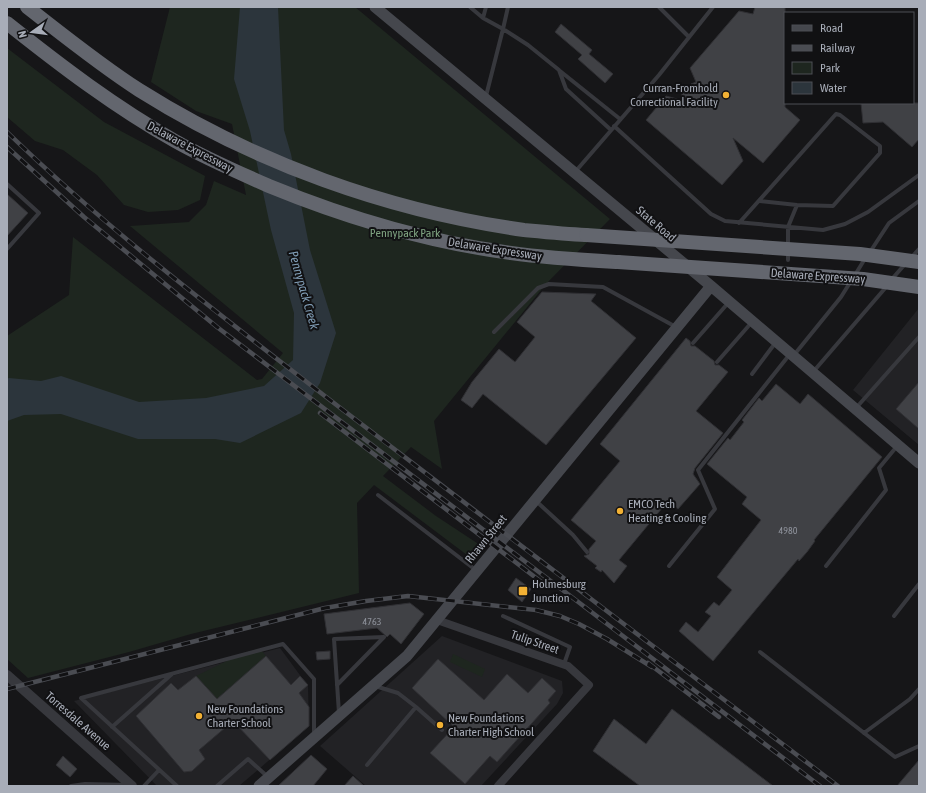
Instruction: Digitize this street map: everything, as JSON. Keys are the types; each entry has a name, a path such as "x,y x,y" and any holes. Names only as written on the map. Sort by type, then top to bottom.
{"highway":[{"name":"Delaware Expressway","path":"27,7 97,61 171,110 256,152 317,179 414,208 482,223 525,230 586,236 860,254 919,262"},
{"name":"Delaware Expressway","path":"7,23 86,85 176,142 239,174 311,204 345,215 405,232 480,248 543,257 863,279 919,287"}],"main road":[{"name":"State Road","path":"375,7 575,172 919,463"},
{"name":"Rhawn Street","path":"259,786 407,656 711,286"}],"street":[{"name":"Tulip Street","path":"437,620 564,665 589,685 498,786"},
{"name":"Torresdale Avenue","path":"7,675 132,786"}],"lane":[{"path":"470,7 483,18 528,44 620,119"},
{"path":"483,18 486,7"},
{"path":"485,98 508,7"},
{"path":"659,7 688,36"},
{"path":"575,172 659,75 688,36 713,7"},
{"path":"559,70 568,91 613,128 711,214 725,221 823,230 845,224 868,212 919,176"},
{"path":"739,223 836,114 840,115 880,146 880,154 837,204 830,206 797,205 760,201"},
{"path":"7,184 39,213 7,249"},
{"path":"669,566 715,509 698,470 840,297 885,228 901,213 919,201"},
{"path":"788,260 788,227 797,205"},
{"path":"813,372 919,249"},
{"path":"494,332 538,288 549,284 603,287 676,327"},
{"path":"693,343 730,302"},
{"path":"717,362 752,321"},
{"path":"855,408 919,337"},
{"path":"752,374 776,342"},
{"path":"826,566 886,490 879,468 898,445"},
{"path":"378,495 477,571"},
{"path":"535,500 573,536 587,552"},
{"path":"894,616 919,584"},
{"path":"503,616 570,647 564,665"},
{"path":"337,685 384,637 334,639 337,685 339,715"},
{"path":"177,786 81,698 283,644 314,679 314,738"},
{"path":"760,652 895,757 919,746"},
{"path":"112,726 173,673"},
{"path":"373,686 398,693 442,730"},
{"path":"864,733 910,699 919,689"},
{"path":"366,765 416,707"},
{"path":"217,786 248,759 268,778"},
{"path":"144,786 159,770"},
{"path":"71,786 85,784 132,786"}],"shaded area":[{"path":"919,308 919,445 853,390"},
{"name":"New Foundations Charter High School","path":"442,636 562,681 563,693 557,704 481,786 366,786 320,746"},
{"name":"New Foundations Charter School","path":"280,648 308,686 309,726 239,786 157,786 74,701"}],"green space":[{"name":"Pennypack Park","path":"170,7 355,7 610,219 546,284 434,421 442,469 411,447 383,476 436,516 480,545 471,558 374,485 357,503 359,593 191,634 129,652 28,678 7,659 7,336 69,295 73,237 257,380 262,379 283,353 130,226 189,222 206,205 214,181 246,195 232,124 196,111 151,82"},
{"path":"7,48 104,122 205,176 200,200 178,210 148,212 124,205 97,175 63,150 35,141 7,117"},
{"path":"260,649 266,656 217,699 196,676 243,653"},
{"path":"453,654 485,669 482,677 450,662"}],"water":[{"name":"Pennypack Creek","path":"240,7 278,7 284,130 291,154 310,250 336,333 320,383 301,413 240,443 215,439 138,439 61,414 24,415 7,421 7,379 9,378 41,381 61,376 139,402 206,398 264,386 293,360 294,313 271,230 250,131 234,79"}],"building":[{"name":"Curran-Fromhold Correctional Facility","path":"755,7 785,7 784,104 785,107 800,120 763,163 733,138 743,161 722,185 646,120 666,96 681,100 682,94 691,84 696,82 690,68 739,11 753,14"},
{"path":"561,24 592,50 589,54 613,74 605,83 578,59 582,55 555,32"},
{"path":"919,103 919,139 912,147 883,122 863,123 861,104"},
{"path":"7,194 28,213 7,236"},
{"path":"542,292 596,294 591,301 636,338 546,445 483,394 472,408 461,400 472,382 499,349 515,362 535,337 517,322"},
{"path":"686,338 690,341 691,346 695,346 714,361 715,365 719,365 728,372 696,411 723,433 695,468 693,474 700,484 678,509 668,501 619,560 627,566 614,583 602,570 601,572 595,568 597,566 584,556 589,554 589,549 596,541 571,520 620,461 600,444"},
{"path":"919,382 919,429 896,409"},
{"path":"776,384 800,404 808,394 882,457 814,540 815,541 807,552 799,561 798,559 713,661 679,631 686,622 698,632 711,616 705,612 714,602 719,606 732,590 717,577 761,520 742,504 747,497 707,464 728,438 730,440 744,422 742,420 759,398 762,401"},
{"path":"516,578 531,589 522,602 508,590"},
{"path":"410,603 424,614 401,644 390,634 387,637 377,628 327,634 324,614"},
{"path":"330,651 330,659 317,660 316,652"},
{"name":"New Foundations Charter School","path":"266,656 291,685 300,676 308,685 299,693 309,707 309,726 270,760 233,721 199,750 205,759 192,771 184,772 136,716 171,683 178,690 196,676 217,699"},
{"name":"New Foundations Charter High School","path":"438,659 484,700 507,674 528,693 542,678 556,691 548,700 550,703 497,762 490,756 465,784 430,753 454,727 412,688"},
{"path":"672,709 773,786 640,786 593,751 614,719 646,744"},
{"path":"311,755 327,769 313,786 278,786"},
{"path":"63,756 77,769 70,777 56,765"},
{"path":"919,760 919,786 897,786"},
{"path":"353,776 364,786 344,786"}],"railway":[{"path":"7,132 87,206 214,310 466,504 838,786"},
{"path":"7,147 84,217 217,327 820,786"},
{"path":"320,413 544,584"},
{"path":"7,689 325,608 408,596 536,610 560,616 607,639 652,667"},
{"path":"648,663 719,717"}],"place":[{"name":"Curran-Fromhold Correctional Facility","path":"726,95"},
{"name":"EMCO Tech Heating & Cooling","path":"620,511"},
{"name":"Holmesburg Junction","path":"523,591"},
{"name":"New Foundations Charter School","path":"199,716"},
{"name":"New Foundations Charter High School","path":"440,725"}]}
